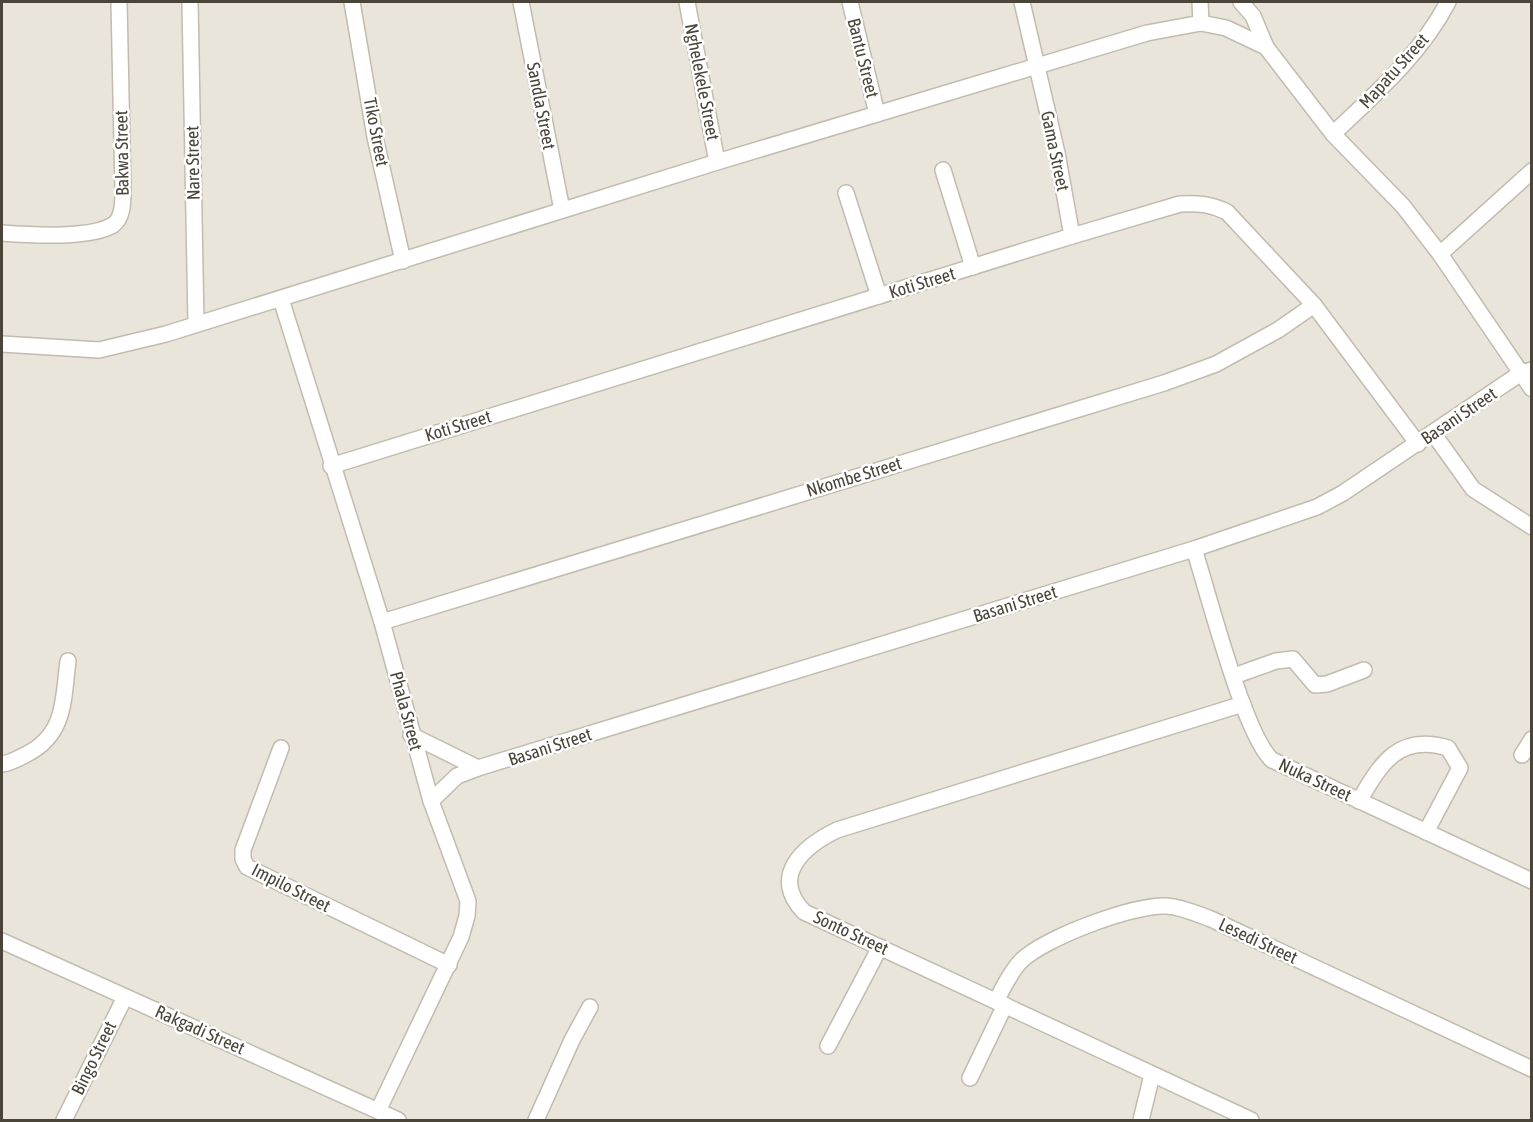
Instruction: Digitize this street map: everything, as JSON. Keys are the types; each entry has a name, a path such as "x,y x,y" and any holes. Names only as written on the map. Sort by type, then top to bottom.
{"street":[{"name":"Bakwa Street","path":"2,233 86,232 113,225 119,218 123,190 119,2"},
{"name":"Nare Street","path":"190,2 196,324"},
{"name":"Tiko Street","path":"352,2 375,137 403,261"},
{"name":"Sandla Street","path":"521,2 562,210"},
{"name":"Nghelekele Street","path":"687,2 717,162"},
{"name":"Bantu Street","path":"850,2 877,114"},
{"name":"Gama Street","path":"1022,2 1035,67 1057,153 1072,236"},
{"path":"1200,2 1201,23"},
{"path":"1241,2 1253,16 1266,46 1334,134 1403,207 1440,254 1526,371 1532,389"},
{"name":"Mapatu Street","path":"1334,134 1377,92 1428,34 1448,2"},
{"path":"2,344 99,350 196,324 717,162 1148,33 1201,23 1226,28 1266,46"},
{"path":"943,170 973,267"},
{"path":"1440,254 1532,171"},
{"path":"846,193 879,296"},
{"name":"Koti Street","path":"331,466 1180,204 1213,206 1236,221 1314,305 1418,444"},
{"name":"Phala Street","path":"281,299 331,466 382,622 411,735 431,801 468,901 467,916 449,965 378,1111"},
{"name":"Nkombe Street","path":"382,622 1164,383 1216,364 1278,330 1314,305"},
{"name":"Basani Street","path":"431,801 458,776 478,768 1194,549 1317,507 1343,493 1526,371"},
{"path":"1433,433 1473,489 1532,527"},
{"name":"Nuka Street","path":"1194,549 1243,704 1258,744 1272,760 1532,880"},
{"path":"1234,676 1276,661 1293,659 1315,685 1327,684 1364,670"},
{"path":"2,764 39,748 53,733 59,722 68,661"},
{"name":"Sonto Street","path":"1243,704 837,830 814,842 799,856 790,876 796,903 804,912 1251,1120"},
{"path":"411,735 478,768"},
{"path":"1522,755 1532,739"},
{"path":"1359,801 1377,768 1393,753 1428,742 1448,748 1460,768 1426,832"},
{"name":"Impilo Street","path":"281,748 243,850 247,867 449,965"},
{"name":"Lesedi Street","path":"970,1078 1000,1003 1022,960 1056,939 1088,925 1154,906 1168,906 1211,919 1532,1070"},
{"name":"Rakgadi Street","path":"2,941 398,1120"},
{"path":"828,1046 880,947"},
{"name":"Bingo Street","path":"64,1120 125,997"},
{"path":"536,1120 590,1006"},
{"path":"1141,1120 1152,1075"}],"shaded area":[{"path":"2,2 1531,2 1531,1120 2,1120"}]}
